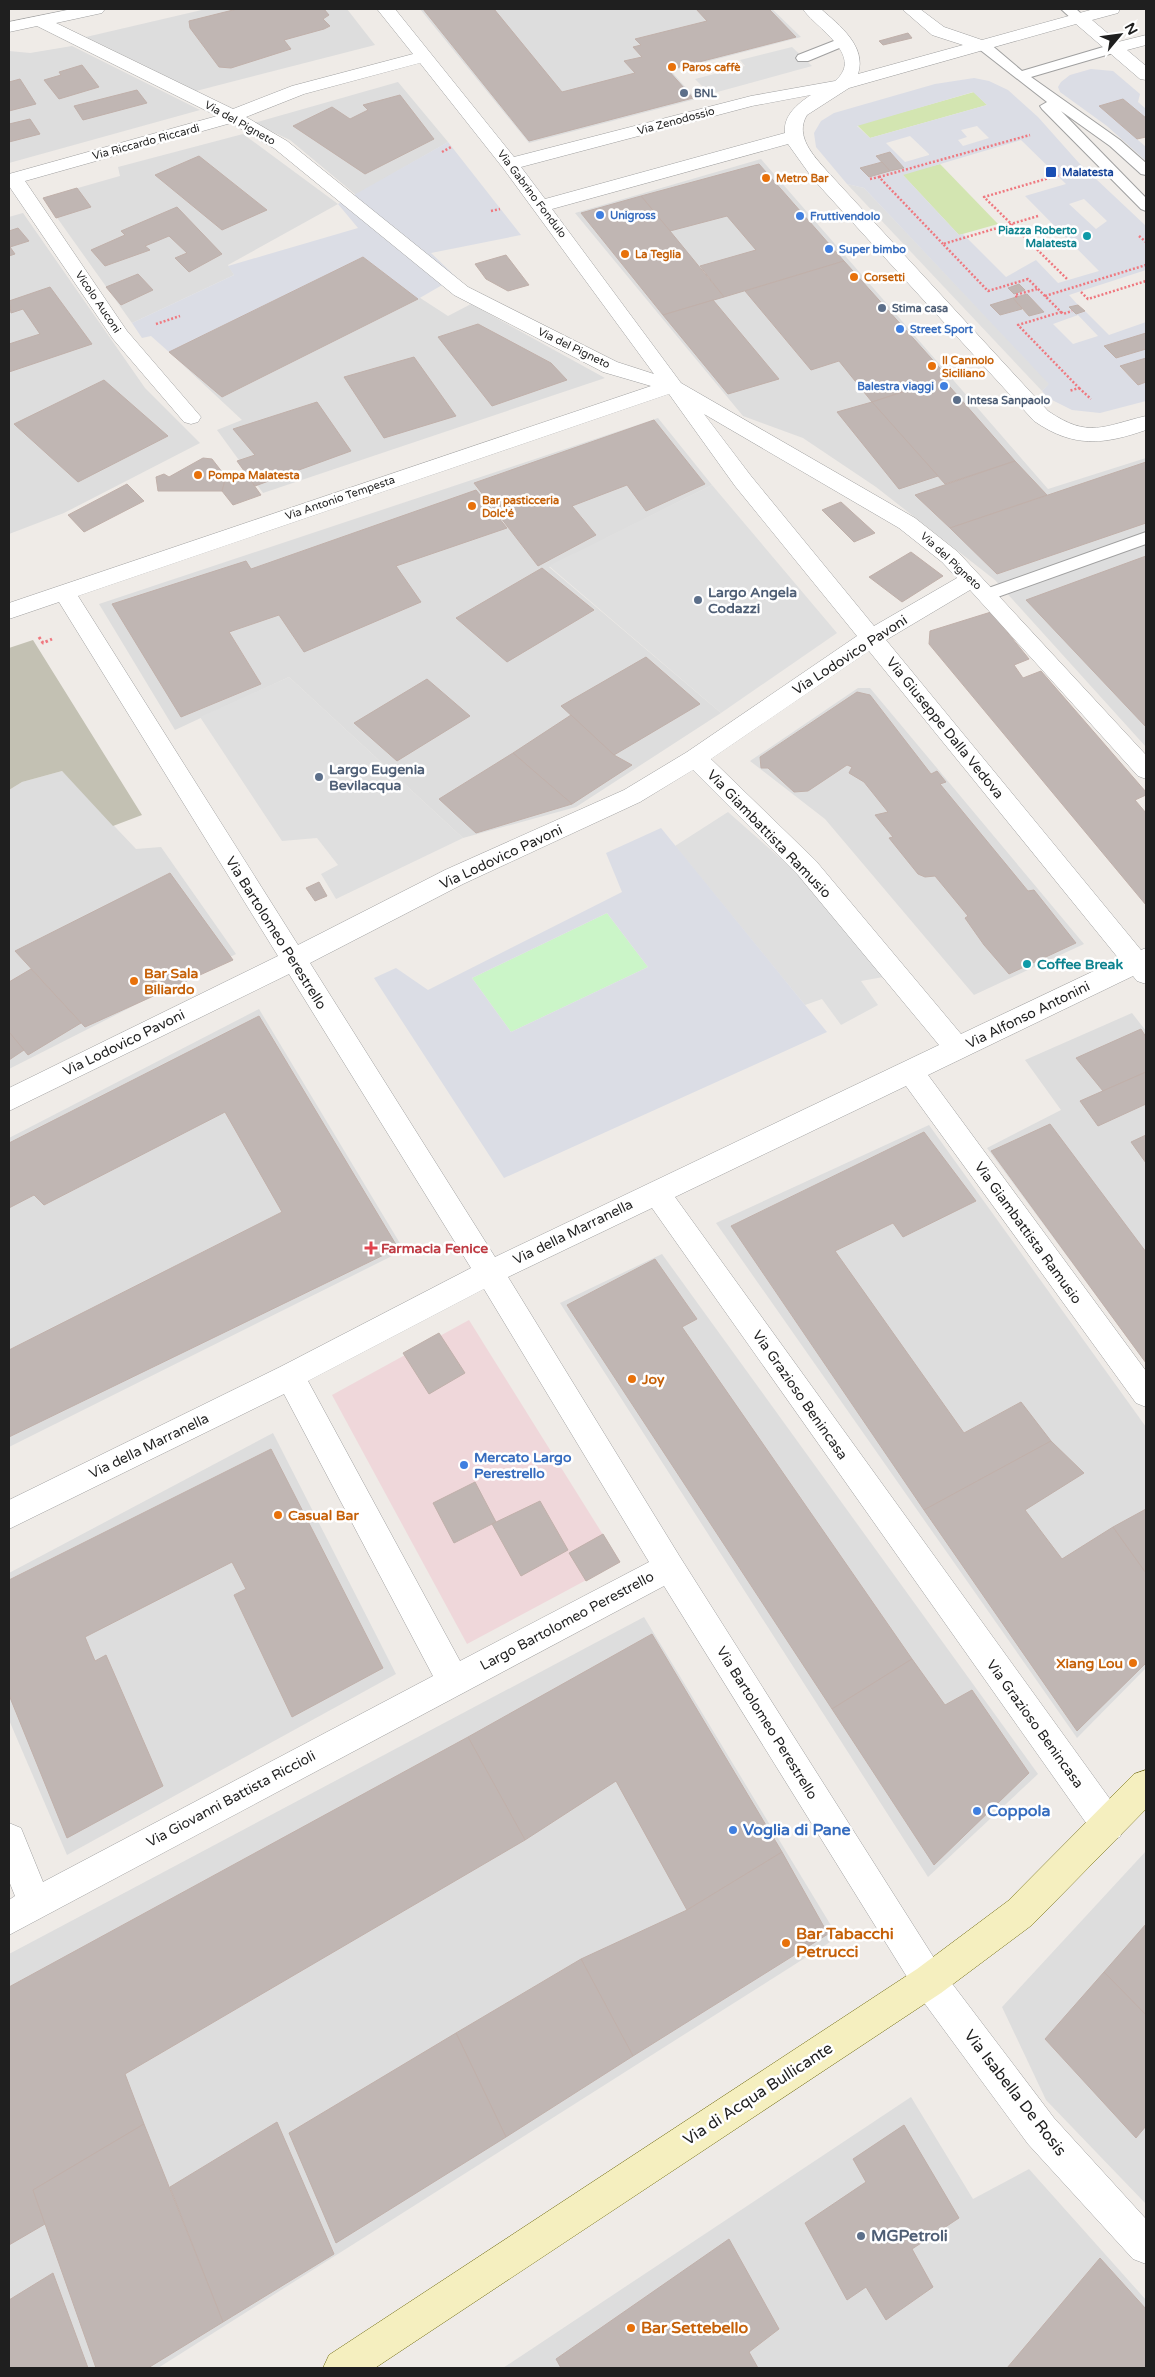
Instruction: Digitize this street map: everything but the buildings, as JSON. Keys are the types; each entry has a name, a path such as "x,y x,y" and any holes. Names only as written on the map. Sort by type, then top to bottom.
{"main road":[{"name":"Via di Acqua Bullicante","path":"342,2368 929,1981 1020,1913 1146,1786"}],"street":[{"path":"9,27 41,22 96,9"},
{"name":"Via Gabrino Fondulo","path":"386,9 542,206 672,386"},
{"path":"811,9 844,41 853,55 854,62 849,78 843,84"},
{"path":"1112,9 1074,13 984,46 843,84 815,100 799,114 792,126 792,137 820,175 1045,420 1061,430 1086,436 1112,434 1146,424"},
{"path":"1074,13 1146,75"},
{"path":"915,14 945,35 984,46"},
{"name":"Via del Pigneto","path":"41,22 232,116 281,145 461,291 610,367 672,386 900,518 936,545 979,587 1146,770"},
{"path":"1115,48 1146,40"},
{"name":"Via Riccardo Riccardi","path":"12,179 212,124 298,90 424,57"},
{"name":"Via Zenodossio","path":"510,164 751,101 843,84"},
{"path":"542,206 792,137"},
{"name":"Vicolo Auconi","path":"12,179 120,335 191,417"},
{"name":"Via Antonio Tempesta","path":"9,611 672,386"},
{"name":"Via Giuseppe Dalla Vedova","path":"672,386 749,488 871,638 1143,965"},
{"name":"Via Lodovico Pavoni","path":"9,1100 293,961 454,877 632,796 695,758 871,638 979,587"},
{"name":"Via Bartolomeo Perestrello","path":"64,592 489,1273"},
{"name":"Via Giambattista Ramusio","path":"695,758 807,868 958,1049"},
{"name":"Via Alfonso Antonini","path":"910,1071 1143,965"},
{"path":"656,1192 910,1071"},
{"name":"Via Giambattista Ramusio","path":"910,1071 1146,1394"},
{"name":"Via della Marranella","path":"489,1273 656,1192"},
{"name":"Via Grazioso Benincasa","path":"656,1192 1108,1825"},
{"path":"453,1681 290,1376 489,1273"},
{"name":"Largo Bartolomeo Perestrello","path":"453,1681 669,1567 489,1273"},
{"name":"Via della Marranella","path":"9,1516 290,1376"},
{"name":"Via Bartolomeo Perestrello","path":"669,1567 929,1981"},
{"name":"Via Giovanni Battista Riccioli","path":"22,1911 453,1681"},
{"path":"9,1840 22,1911"},
{"name":"Via Isabella De Rosis","path":"929,1981 1041,2132 1146,2246"}],"lane":[{"path":"803,58 844,41"},
{"path":"984,46 1020,76 1109,139 1146,171"},
{"path":"1020,76 1115,48"},
{"path":"1020,76 1071,133 1146,206"},
{"path":"979,587 1146,538"}],"path":[{"path":"879,177 1033,134"},
{"path":"442,152 452,147"},
{"path":"1058,176 984,197 1067,279"},
{"path":"491,212 500,208"},
{"path":"1038,216 943,244 988,291 1028,279 1061,312"},
{"path":"1045,296 1146,264"},
{"path":"1081,292 1088,299 1146,281"},
{"path":"1017,297 1015,295 1037,288"},
{"path":"1063,393 1079,388 1018,325 1061,312 1063,314 1072,311"},
{"path":"153,325 180,316"},
{"path":"36,632 43,643 55,638"}],"shaded area":[{"path":"206,9 347,9 375,45 196,91 86,37"},
{"path":"420,9 772,9 801,37 671,71 696,99 529,143"},
{"path":"72,46 200,110 9,163 9,51 30,53"},
{"path":"792,47 812,66 710,94 695,79 745,66 740,60"},
{"path":"1091,69 1113,71 1140,94 1138,102 1146,109 1146,118 1123,99 1099,106 1146,147 1146,161 1107,126 1060,92 1058,87 1070,75"},
{"path":"974,78 989,81 1008,90 1038,117 1079,163 1146,226 1146,270 1069,295 1078,305 1069,308 1076,314 1085,311 1109,335 1146,322 1146,333 1104,346 1116,358 1146,349 1146,358 1120,367 1138,385 1146,382 1146,401 1100,413 1072,410 1048,398 1042,391 1049,384 864,188 847,184 816,147 814,133 821,121 834,113 935,84","holes":["973,92 987,105 870,138 857,126","977,126 989,138 963,146 958,140 967,137 961,130","910,136 929,154 905,162 886,143","1021,140 1066,184 1025,196 1099,271 1058,283 1036,260 1006,277 963,234 959,235 903,175","890,152 904,168 869,177 860,168 882,162 876,155","1084,199 1107,221 1096,229 1069,204","1027,294 1044,312 1029,316 1022,309 1000,315 990,305","1078,315 1098,336 1073,344 1053,324"]},
{"path":"398,82 448,142 356,195 290,140 254,123"},
{"path":"243,134 338,204 228,265 234,275 132,323 43,198 120,176 118,167"},
{"path":"448,142 521,235 431,253 456,277 418,299 363,257 169,352 151,336 142,338 132,323 234,275 228,266 358,228 338,204"},
{"path":"761,159 1048,489 1146,458 1146,747 995,580 876,487 803,438 743,416 575,213"},
{"path":"847,184 864,188 1050,384 1042,391"},
{"path":"23,213 145,388 200,443 64,513 9,534 9,217"},
{"path":"360,259 448,316 471,304 605,378 263,493 217,430 242,420 169,352"},
{"path":"658,418 712,485 549,567 721,713 576,807 463,838 289,677 175,730 99,604"},
{"name":"Largo Angela Codazzi","path":"712,485 837,633 721,713 549,566"},
{"path":"33,640 142,815 113,826 62,771 22,782 9,790 9,648"},
{"name":"Largo Eugenia Bevilacqua","path":"289,677 463,838 336,899 321,874 338,865 317,838 282,841 200,717"},
{"path":"858,688 870,688 1084,944 974,995 825,819 750,761"},
{"path":"62,771 136,849 161,847 236,954 9,1069 9,790 22,782"},
{"path":"728,812 797,873 883,977 861,981 878,1005 841,1025 822,999 805,1005 675,846"},
{"path":"661,828 827,1032 504,1178 374,978 396,968 428,990 622,892 606,853","holes":["607,913 648,967 511,1032 472,978"]},
{"path":"259,1009 404,1250 9,1447 9,1138"},
{"path":"1132,1013 1146,1031 1146,1363 987,1148 1061,1110 1025,1060"},
{"path":"929,1125 1146,1427 1146,1668 1077,1738 716,1223"},
{"path":"662,1254 1038,1774 928,1877 560,1303"},
{"name":"Mercato Largo Perestrello","path":"469,1320 620,1562 467,1644 332,1395"},
{"path":"273,1433 396,1674 67,1855 9,1720 9,1573"},
{"path":"644,1617 838,1937 158,2368 9,2368 9,1954"},
{"path":"1146,1851 1146,2204 1046,2100 1002,2007"},
{"path":"911,2097 973,2199 1029,2169 1146,2300 1146,2368 503,2368"}],"green space":[{"path":"974,92 987,105 870,138 857,125"},
{"path":"940,164 998,224 959,235 902,174"},
{"path":"607,913 648,967 511,1032 472,978"}],"place":[{"name":"Paros caffè","path":"672,67"},
{"name":"BNL","path":"684,93"},
{"name":"Malatesta","path":"1051,172"},
{"name":"Metro Bar","path":"766,178"},
{"name":"Unigross","path":"600,215"},
{"name":"Fruttivendolo","path":"800,216"},
{"name":"Piazza Roberto Malatesta","path":"1087,236"},
{"name":"Super bimbo","path":"829,249"},
{"name":"La Teglia","path":"625,254"},
{"name":"Corsetti","path":"854,277"},
{"name":"Stima casa","path":"882,308"},
{"name":"Street Sport","path":"900,329"},
{"name":"Il Cannolo Siciliano","path":"932,366"},
{"name":"Balestra viaggi","path":"944,386"},
{"name":"Intesa Sanpaolo","path":"957,400"},
{"name":"Pompa Malatesta","path":"198,475"},
{"name":"Bar pasticceria Dolc'é","path":"472,506"},
{"name":"Largo Angela Codazzi","path":"698,600"},
{"name":"Largo Eugenia Bevilacqua","path":"319,777"},
{"name":"Coffee Break","path":"1027,964"},
{"name":"Bar Sala Biliardo","path":"134,981"},
{"name":"Farmacia Fenice","path":"371,1248"},
{"name":"Joy","path":"632,1379"},
{"name":"Mercato Largo Perestrello","path":"464,1465"},
{"name":"Casual Bar","path":"278,1515"},
{"name":"Xiang Lou","path":"1133,1663"},
{"name":"Coppola","path":"977,1811"},
{"name":"Voglia di Pane","path":"733,1830"},
{"name":"Bar Tabacchi Petrucci","path":"786,1943"},
{"name":"MGPetroli","path":"861,2236"},
{"name":"Bar Settebello","path":"631,2328"}]}
